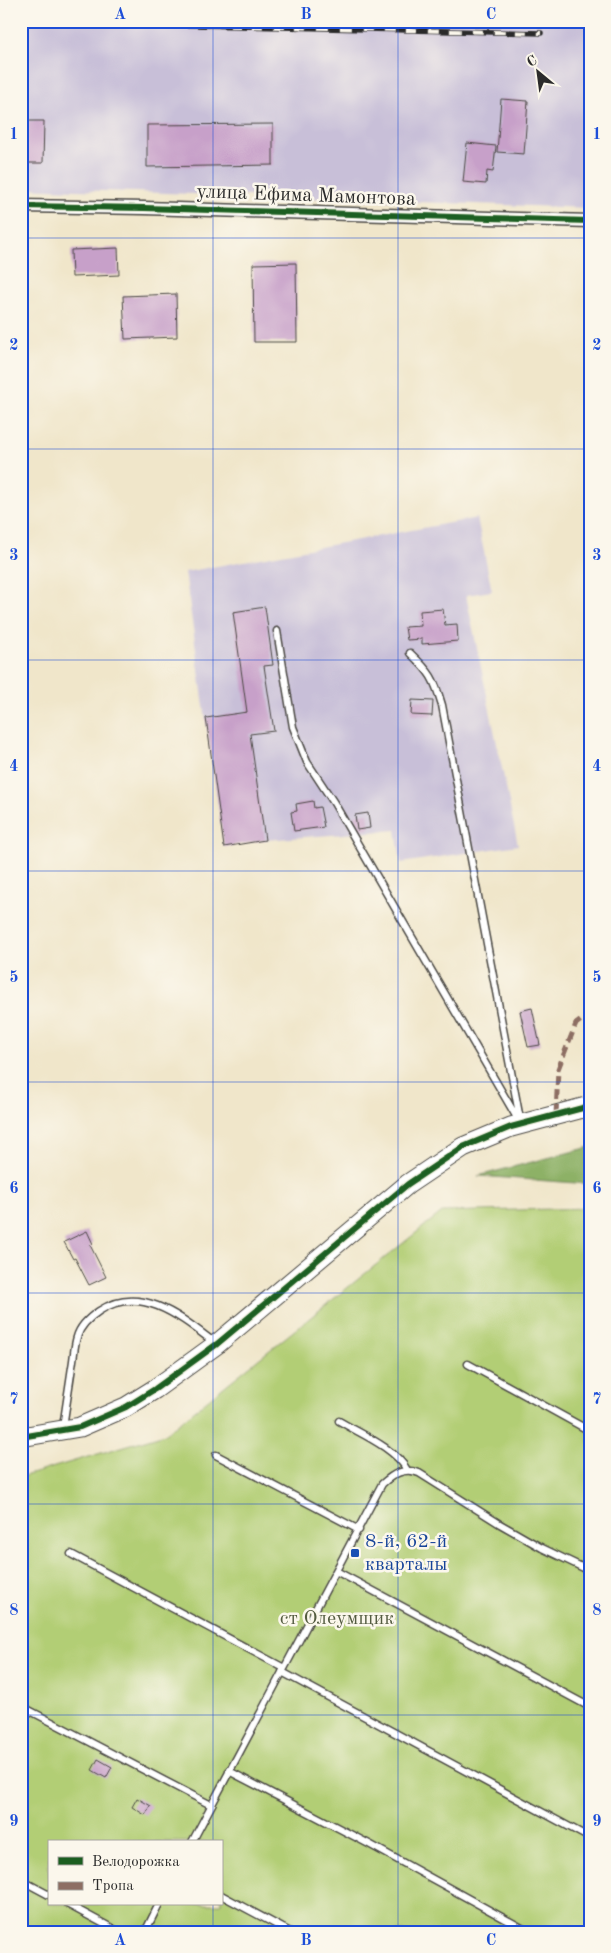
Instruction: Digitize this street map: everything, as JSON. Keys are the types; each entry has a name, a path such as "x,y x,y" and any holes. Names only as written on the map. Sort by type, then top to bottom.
{"street":[{"name":"улица Ефима Мамонтова","path":"21,206 154,208 590,221"},
{"path":"21,1438 80,1427 126,1407 155,1390 216,1344 384,1203 429,1169 463,1147 521,1124 590,1106"}],"lane":[{"path":"277,631 293,727 307,762 334,802 521,1124"},
{"path":"410,653 426,668 435,681 442,705 521,1124"},
{"path":"63,1431 77,1336 86,1321 104,1308 114,1304 136,1302 156,1305 178,1316 216,1344"},
{"path":"468,1364 590,1431"},
{"path":"339,1421 394,1454 407,1470"},
{"path":"216,1456 359,1530"},
{"path":"193,1840 382,1484 391,1476 407,1470 419,1473 500,1524 542,1548 590,1571"},
{"path":"71,1554 590,1838"},
{"path":"336,1571 590,1707"},
{"path":"21,1706 211,1805"},
{"path":"229,1771 369,1844 529,1932"},
{"path":"21,1880 48,1894"},
{"path":"222,1896 290,1932"},
{"path":"71,1906 119,1932"},
{"path":"145,1932 158,1906"}],"shaded area":[{"path":"21,21 590,21 590,208 21,188"},
{"path":"477,518 492,591 466,595 518,845 401,863 396,830 265,840 224,847 185,572"}],"green space":[{"path":"590,1147 590,1184 478,1176"},
{"name":"ст Олеумщик","path":"590,1208 590,1932 21,1932 21,1477 165,1434 442,1212"}],"building":[{"path":"501,99 528,101 524,154 497,152"},
{"path":"21,121 44,121 43,163 21,163"},
{"path":"273,124 273,165 147,167 147,125"},
{"path":"467,143 496,146 493,172 487,171 486,184 463,182"},
{"path":"118,248 119,275 72,277 71,250"},
{"path":"296,263 297,342 254,342 253,264"},
{"path":"176,294 177,337 125,339 123,296"},
{"path":"265,607 273,665 264,666 274,731 250,734 265,840 224,847 206,718 247,712 233,612"},
{"path":"443,609 445,625 457,624 458,641 422,644 422,639 407,640 405,627 421,626 420,611"},
{"path":"412,700 433,701 432,716 411,715"},
{"path":"313,801 314,808 320,807 324,827 294,831 291,812 297,811 296,804"},
{"path":"368,813 370,828 357,830 355,815"},
{"path":"532,1008 540,1045 528,1047 520,1011"},
{"path":"87,1231 93,1244 90,1245 106,1277 89,1285 64,1242"},
{"path":"98,1759 112,1767 106,1778 92,1770"},
{"path":"137,1798 151,1806 145,1815 132,1807"}],"railway":[{"path":"98,21 150,24 541,33"}],"marked path":[{"path":"556,1115 558,1069 576,1024 590,1013"}],"cycle path":[{"path":"21,206 590,221"},
{"path":"21,1437 80,1427 126,1407 155,1389 217,1344 408,1184 463,1147 511,1127 590,1106"}],"place":[{"name":"8-й, 62-й кварталы","path":"355,1553"}]}
